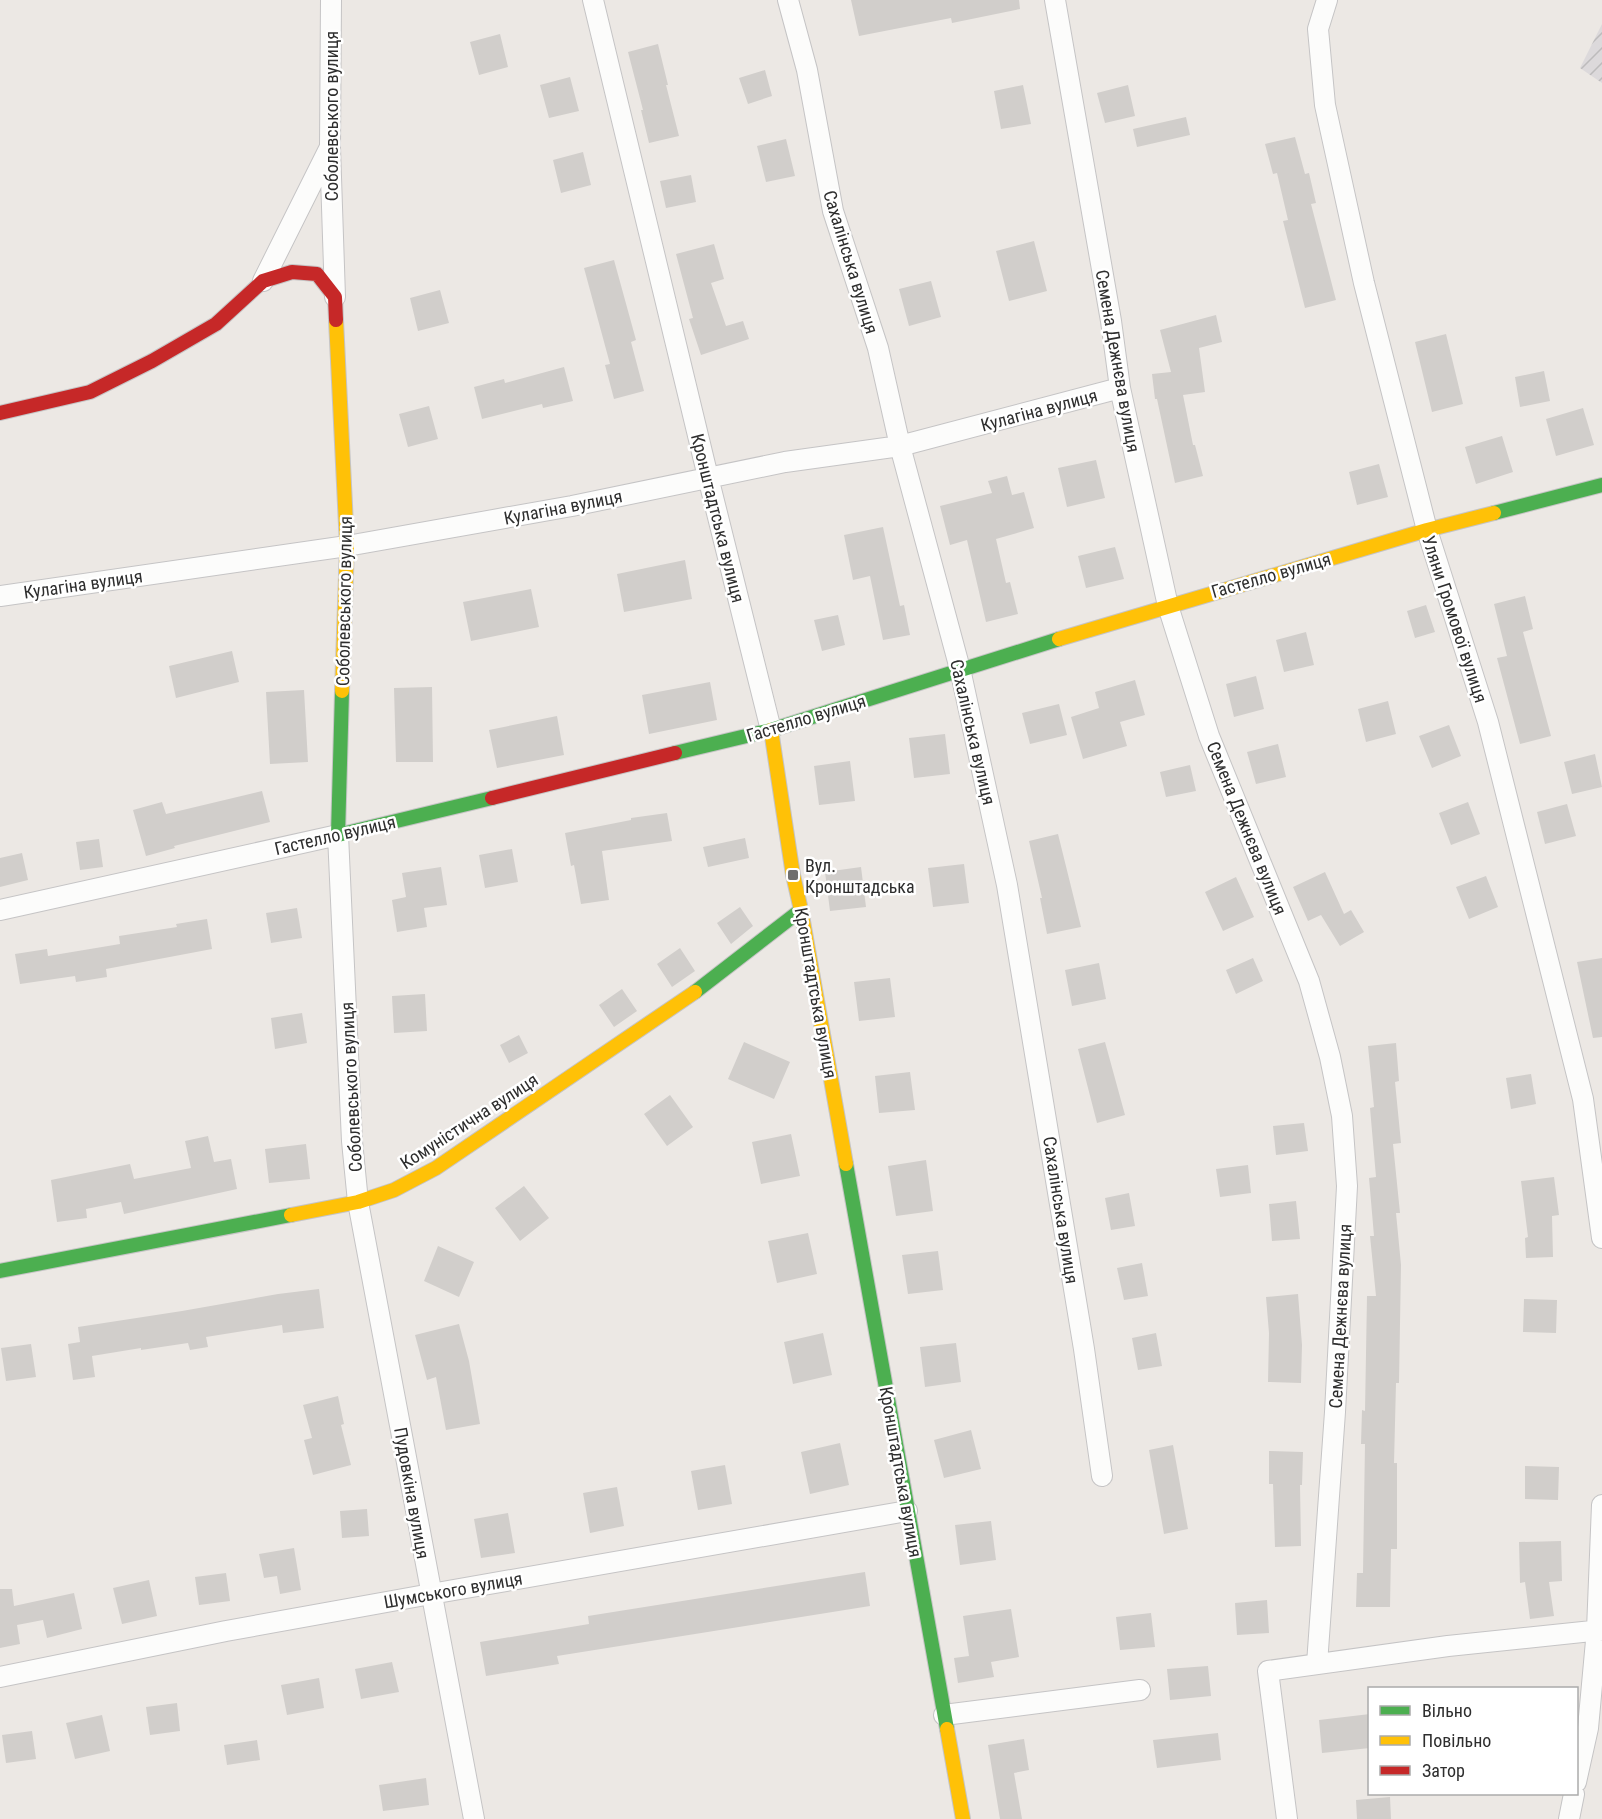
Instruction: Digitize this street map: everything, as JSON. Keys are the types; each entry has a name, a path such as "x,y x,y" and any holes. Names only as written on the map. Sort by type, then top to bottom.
{"street":[{"name":"Соболевського вулиця","path":"331,0 330,147 347,546 338,835 352,1141 358,1202"},
{"name":"Кронштадтська вулиця","path":"593,0 771,730 793,875 963,1819"},
{"name":"Сахалінська вулиця","path":"788,0 807,70 833,211 878,348 900,447 960,669 1007,885 1084,1349 1102,1476"},
{"name":"Семена Дежнєва вулиця","path":"1055,0 1107,299 1120,388 1168,606 1209,736 1309,981 1330,1057 1342,1116 1347,1186 1335,1412 1317,1664"},
{"name":"Уляни Громової вулиця","path":"1327,0 1318,29 1325,105 1375,332 1427,530 1488,722 1583,1099 1602,1238"},
{"path":"0,413 90,392 152,361 216,324 263,281 330,147"},
{"path":"263,281 292,272 317,274 335,297"},
{"name":"Кулагіна вулиця","path":"0,596 347,546 572,506 785,462 900,447 1120,388"},
{"name":"Гастелло вулиця","path":"0,910 338,835 771,730 960,669 1168,606 1427,530 1602,485"},
{"name":"Комуністична вулиця","path":"0,1271 358,1202 394,1190 436,1168 716,976 801,910"},
{"name":"Пудовкіна вулиця","path":"358,1202 474,1819"},
{"path":"1578,1773 1588,1728 1600,1630 1602,1505"},
{"name":"Шумського вулиця","path":"0,1677 226,1631 908,1511"},
{"path":"1287,1819 1268,1671 1600,1630"},
{"path":"944,1715 1140,1690"},
{"path":"1569,1819 1574,1795"}],"shaded area":[{"path":"1602,24 1602,83 1580,68"}],"building":[{"path":"851,0 1019,0 1020,9 952,23 951,18 859,36"},
{"path":"500,34 508,67 479,75 470,42"},
{"path":"658,44 679,136 649,143 628,52"},
{"path":"765,70 772,96 748,104 739,78"},
{"path":"570,77 579,111 549,118 540,85"},
{"path":"1023,85 1031,124 1001,129 994,91"},
{"path":"1128,85 1135,116 1105,123 1097,93"},
{"path":"1186,117 1190,135 1137,147 1133,129"},
{"path":"1295,137 1305,174 1309,173 1316,203 1311,204 1336,300 1305,308 1283,221 1288,220 1277,173 1273,174 1265,144"},
{"path":"786,139 795,176 766,182 757,146"},
{"path":"583,152 591,185 561,193 553,160"},
{"path":"691,175 696,202 666,208 660,181"},
{"path":"1034,241 1047,291 1009,301 996,251"},
{"path":"714,244 724,279 711,283 726,326 743,321 749,339 701,355 689,319 693,318 676,254"},
{"path":"614,260 636,340 631,342 644,391 614,399 605,365 610,364 584,268"},
{"path":"931,281 941,317 909,326 899,289"},
{"path":"440,290 449,323 418,331 410,298"},
{"path":"1216,315 1222,342 1199,348 1205,392 1183,395 1193,445 1195,445 1203,476 1175,483 1157,399 1155,399 1152,374 1171,372 1160,330"},
{"path":"1446,334 1463,404 1432,412 1415,342"},
{"path":"564,367 573,401 543,408 542,404 482,419 474,387 504,379 505,383"},
{"path":"1544,371 1550,401 1520,407 1515,377"},
{"path":"429,406 438,439 408,447 399,414"},
{"path":"1583,408 1594,445 1556,456 1546,419"},
{"path":"1502,436 1513,472 1476,484 1465,447"},
{"path":"1096,460 1105,498 1067,507 1058,468"},
{"path":"1379,464 1388,497 1357,505 1349,472"},
{"path":"1007,476 1012,495 1024,492 1034,528 996,539 1006,583 1010,582 1018,614 986,622 967,540 950,545 940,506 992,493 988,481"},
{"path":"883,527 900,606 904,605 910,635 883,640 870,576 853,580 844,535"},
{"path":"1115,547 1124,579 1086,588 1078,556"},
{"path":"685,560 692,599 624,612 617,574"},
{"path":"531,589 539,627 471,641 463,602"},
{"path":"1525,596 1533,629 1523,632 1551,736 1520,744 1497,658 1507,656 1494,604"},
{"path":"1426,605 1435,632 1415,638 1407,611"},
{"path":"838,615 845,645 822,651 814,620"},
{"path":"1306,632 1314,665 1284,672 1276,640"},
{"path":"232,651 239,682 176,698 169,666"},
{"path":"1256,676 1264,709 1234,717 1226,684"},
{"path":"1135,680 1145,715 1120,722 1127,746 1083,759 1071,717 1099,708 1095,692"},
{"path":"710,682 717,720 649,734 642,695"},
{"path":"432,687 433,762 396,762 394,688"},
{"path":"304,690 308,762 270,764 266,692"},
{"path":"1388,701 1396,734 1366,742 1358,709"},
{"path":"1059,704 1067,735 1030,744 1022,713"},
{"path":"557,716 564,755 497,768 489,730"},
{"path":"1449,725 1461,756 1432,768 1419,736"},
{"path":"945,734 950,774 914,778 909,738"},
{"path":"1278,744 1286,777 1256,784 1247,752"},
{"path":"1595,754 1602,787 1572,794 1564,762"},
{"path":"850,761 855,801 819,805 814,766"},
{"path":"1190,765 1196,791 1166,797 1160,772"},
{"path":"262,791 270,822 174,846 175,848 146,856 133,810 162,802 166,814"},
{"path":"1468,802 1480,834 1451,845 1439,813"},
{"path":"1567,804 1576,836 1545,844 1537,812"},
{"path":"667,813 672,841 602,851 609,900 581,904 565,833 631,820 631,818"},
{"path":"1058,834 1081,927 1047,934 1040,898 1042,898 1029,841"},
{"path":"745,838 749,858 708,867 703,847"},
{"path":"99,839 103,867 80,870 76,842"},
{"path":"512,849 518,882 485,888 479,855"},
{"path":"22,853 28,880 0,887 0,858"},
{"path":"964,864 969,903 933,907 928,868"},
{"path":"441,867 447,905 424,908 427,927 397,932 392,900 406,897 402,873"},
{"path":"861,867 866,907 830,911 825,872"},
{"path":"1325,872 1344,914 1351,910 1364,932 1340,946 1321,915 1308,921 1293,887"},
{"path":"1486,876 1498,907 1469,919 1456,887"},
{"path":"1236,877 1254,917 1223,931 1205,892"},
{"path":"740,907 753,926 731,944 717,923"},
{"path":"297,908 302,938 271,943 266,913"},
{"path":"207,919 212,949 106,969 107,977 76,982 75,976 20,984 15,954 47,949 48,956 120,944 119,936 177,927 176,924"},
{"path":"680,948 695,971 672,987 657,964"},
{"path":"1253,958 1263,981 1236,994 1226,970"},
{"path":"1602,958 1602,1037 1593,1038 1577,962"},
{"path":"1099,963 1106,999 1072,1006 1065,970"},
{"path":"890,978 895,1017 859,1021 854,982"},
{"path":"622,989 637,1011 614,1027 599,1005"},
{"path":"425,994 427,1031 394,1033 392,996"},
{"path":"302,1013 307,1043 275,1049 271,1018"},
{"path":"519,1035 528,1053 509,1063 500,1045"},
{"path":"744,1042 790,1062 774,1099 728,1079"},
{"path":"1105,1042 1125,1115 1097,1123 1078,1049"},
{"path":"1396,1043 1399,1081 1395,1082 1401,1143 1393,1144 1400,1213 1396,1213 1401,1265 1399,1383 1396,1383 1394,1463 1397,1463 1397,1549 1391,1549 1390,1607 1356,1607 1357,1573 1363,1573 1365,1444 1361,1444 1362,1410 1365,1411 1367,1296 1376,1296 1370,1236 1374,1236 1369,1178 1376,1177 1370,1108 1374,1107 1368,1046"},
{"path":"910,1072 915,1110 879,1113 875,1076"},
{"path":"1531,1074 1536,1104 1511,1109 1506,1078"},
{"path":"670,1095 693,1127 667,1146 644,1114"},
{"path":"1304,1123 1308,1151 1276,1155 1273,1126"},
{"path":"791,1134 800,1176 761,1184 752,1142"},
{"path":"208,1136 214,1162 231,1159 237,1189 124,1214 121,1202 86,1209 87,1218 57,1222 51,1180 130,1164 134,1179 191,1168 185,1141"},
{"path":"306,1144 310,1179 269,1183 265,1149"},
{"path":"926,1160 933,1211 896,1216 888,1166"},
{"path":"1248,1165 1251,1193 1220,1197 1216,1169"},
{"path":"1554,1177 1559,1215 1552,1216 1553,1257 1526,1258 1525,1238 1528,1237 1521,1181"},
{"path":"524,1186 549,1218 520,1241 495,1208"},
{"path":"1129,1193 1135,1226 1111,1230 1105,1198"},
{"path":"1296,1201 1300,1239 1272,1241 1269,1204"},
{"path":"808,1233 817,1274 777,1283 768,1241"},
{"path":"438,1246 474,1262 459,1297 424,1281"},
{"path":"938,1251 943,1290 908,1294 902,1255"},
{"path":"1142,1263 1148,1296 1124,1300 1117,1268"},
{"path":"319,1289 324,1328 283,1333 282,1325 206,1337 208,1347 190,1350 188,1343 92,1356 95,1377 73,1380 68,1344 80,1342 78,1327"},
{"path":"1298,1294 1302,1345 1301,1383 1268,1382 1269,1333 1266,1297"},
{"path":"1524,1299 1557,1300 1556,1333 1523,1332"},
{"path":"459,1324 469,1361 480,1424 446,1430 436,1377 427,1380 415,1335"},
{"path":"823,1333 832,1375 793,1384 784,1342"},
{"path":"1156,1333 1162,1366 1138,1370 1132,1338"},
{"path":"956,1343 961,1382 925,1387 920,1347"},
{"path":"31,1344 36,1377 6,1381 1,1348"},
{"path":"338,1396 344,1424 341,1425 351,1465 313,1475 304,1440 312,1438 303,1405"},
{"path":"971,1430 981,1469 944,1478 934,1440"},
{"path":"840,1443 849,1485 810,1494 801,1452"},
{"path":"1173,1445 1188,1529 1164,1534 1149,1450"},
{"path":"1269,1451 1303,1452 1302,1485 1300,1485 1301,1546 1275,1547 1273,1484 1269,1484"},
{"path":"725,1465 732,1504 698,1510 691,1471"},
{"path":"1525,1466 1559,1467 1558,1500 1525,1499"},
{"path":"617,1487 624,1526 590,1533 583,1493"},
{"path":"367,1509 369,1536 342,1538 340,1511"},
{"path":"508,1513 515,1553 481,1558 474,1519"},
{"path":"991,1521 996,1560 960,1565 955,1525"},
{"path":"1561,1541 1562,1581 1549,1582 1554,1616 1530,1619 1525,1582 1520,1583 1519,1542"},
{"path":"294,1548 301,1590 280,1594 277,1576 264,1578 259,1554"},
{"path":"865,1572 870,1606 557,1656 559,1664 486,1676 480,1642 589,1624 588,1616"},
{"path":"226,1573 230,1601 199,1605 195,1577"},
{"path":"149,1580 157,1616 122,1624 113,1588"},
{"path":"0,1589 12,1589 14,1606 74,1593 82,1629 47,1638 43,1620 17,1625 20,1644 0,1648"},
{"path":"1267,1600 1269,1633 1237,1635 1235,1603"},
{"path":"1011,1609 1019,1657 991,1662 994,1677 958,1683 954,1658 969,1656 963,1616"},
{"path":"1151,1613 1155,1647 1120,1650 1116,1617"},
{"path":"392,1662 399,1692 361,1699 355,1669"},
{"path":"1208,1666 1211,1696 1170,1700 1167,1669"},
{"path":"319,1678 324,1708 287,1715 281,1685"},
{"path":"177,1703 180,1731 150,1735 146,1707"},
{"path":"1368,1714 1368,1748 1322,1753 1319,1720"},
{"path":"102,1715 110,1751 75,1759 66,1723"},
{"path":"32,1731 36,1759 6,1763 2,1735"},
{"path":"1218,1733 1221,1760 1157,1768 1153,1740"},
{"path":"1024,1739 1029,1770 1014,1773 1022,1819 1000,1819 988,1745"},
{"path":"257,1740 260,1760 227,1765 224,1745"},
{"path":"426,1778 429,1805 383,1811 379,1785"},
{"path":"1390,1797 1391,1819 1357,1819 1356,1800"}],"traffic: fast":[{"path":"1494,513 1602,485"},
{"path":"675,753 771,730 1059,639"},
{"path":"342,691 338,835 492,798"},
{"path":"695,992 801,910"},
{"path":"846,1164 947,1729"},
{"path":"0,1271 291,1215"}],"traffic: slow":[{"path":"336,320 347,546 342,691"},
{"path":"1059,639 1427,530 1494,513"},
{"path":"771,730 793,875 846,1164"},
{"path":"291,1215 358,1202 394,1190 436,1168 695,992"},
{"path":"947,1729 963,1819"}],"traffic: jam":[{"path":"0,413 90,392 152,361 216,324 263,281 292,272 317,274 335,297 336,320"},
{"path":"492,798 675,753"}],"place":[{"name":"Вул. Кронштадська","path":"793,875"}]}
